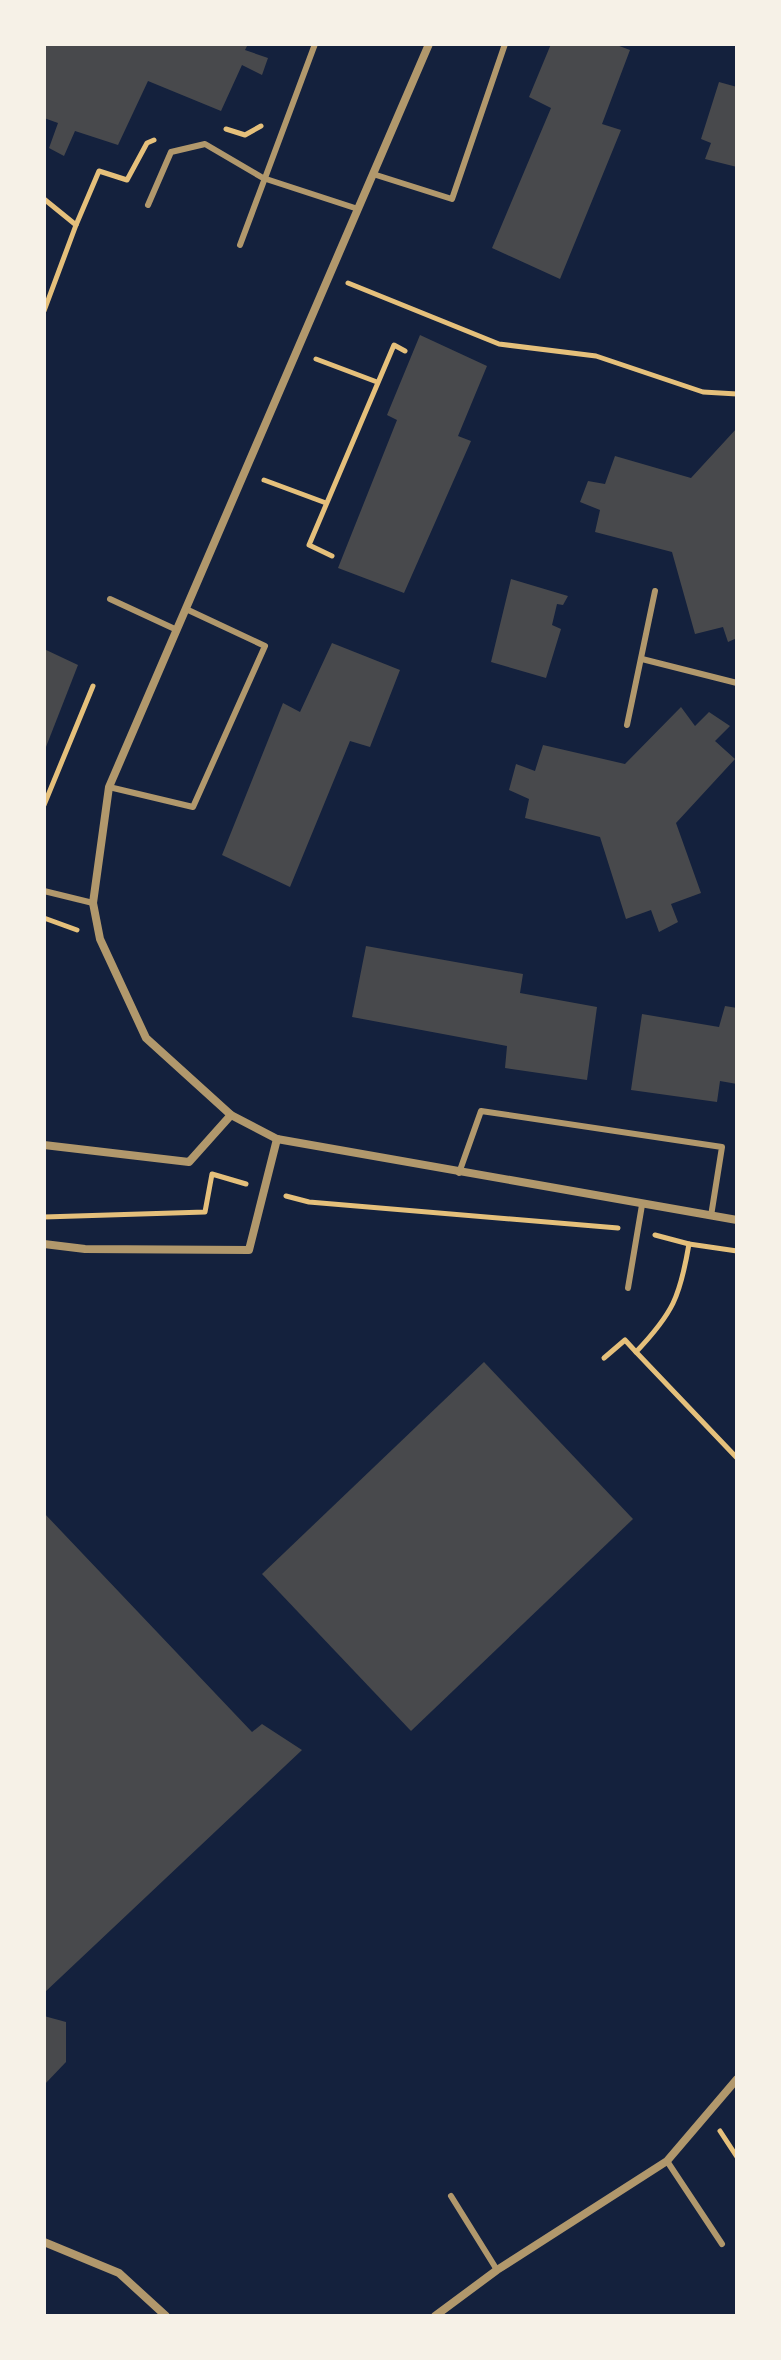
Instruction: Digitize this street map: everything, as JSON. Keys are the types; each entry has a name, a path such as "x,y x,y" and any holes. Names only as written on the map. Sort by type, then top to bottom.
{"street":[{"path":"429,44 109,787 93,903 100,939 146,1038 231,1115 277,1139 737,1220"},
{"path":"44,1145 189,1162 231,1115"},
{"path":"44,1244 85,1249 249,1250 277,1139"},
{"path":"435,2316 497,2270 667,2161 737,2079"},
{"path":"44,2242 119,2273 166,2316"}],"lane":[{"path":"240,245 315,44"},
{"path":"373,174 452,199 505,44"},
{"path":"148,205 171,152 205,144 263,178 358,209"},
{"path":"627,725 655,591"},
{"path":"110,599 177,630"},
{"path":"109,787 193,807 265,646 186,609"},
{"path":"642,659 737,683"},
{"path":"44,891 93,903"},
{"path":"459,1173 481,1111 722,1147 711,1216"},
{"path":"628,1288 642,1205"},
{"path":"667,2161 722,2244"},
{"path":"451,2196 497,2270"}],"path":[{"path":"44,311 76,225"},
{"path":"329,275 499,344 596,356 703,392 737,394"},
{"path":"332,556 309,545 394,345 405,351"},
{"path":"297,352 377,382"},
{"path":"245,472 326,503"},
{"path":"44,805 93,686"},
{"path":"44,1217 205,1212 212,1174 309,1202 638,1230 689,1244 737,1251"},
{"path":"636,1352 659,1328 680,1294 689,1244"},
{"path":"604,1358 625,1340 737,1458"}],"building":[{"path":"44,44 248,44 245,50 268,58 262,75 242,65 221,111 148,81 118,145 75,131 64,156 49,148 58,123 44,118"},
{"path":"551,44 614,44 630,50 602,124 621,130 560,279 492,248 551,108 529,97"},
{"path":"719,82 737,87 737,167 705,159 711,143 701,139"},
{"path":"420,335 487,366 458,436 471,441 404,593 338,568 397,420 387,415"},
{"path":"737,428 737,638 728,642 723,627 695,634 672,552 595,532 600,510 580,502 588,481 605,484 615,456 691,478"},
{"path":"511,579 568,596 563,605 557,604 552,625 561,629 546,678 491,662"},
{"path":"332,643 400,670 370,747 350,741 290,887 222,855 283,703 300,712"},
{"path":"44,649 78,665 44,752"},
{"path":"681,707 695,726 709,712 730,726 715,741 735,759 676,823 701,893 671,904 678,922 659,932 651,910 626,919 600,837 525,818 529,799 509,790 516,764 535,771 543,745 625,764"},
{"path":"366,946 523,974 520,993 597,1007 587,1080 505,1068 507,1046 352,1017"},
{"path":"725,1006 737,1008 737,1084 720,1081 717,1102 631,1090 642,1014 719,1027"},
{"path":"484,1362 633,1519 411,1731 262,1574"},
{"path":"44,1513 252,1732 262,1724 302,1750 44,1993"},
{"path":"44,2016 66,2022 66,2062 44,2085"}]}
